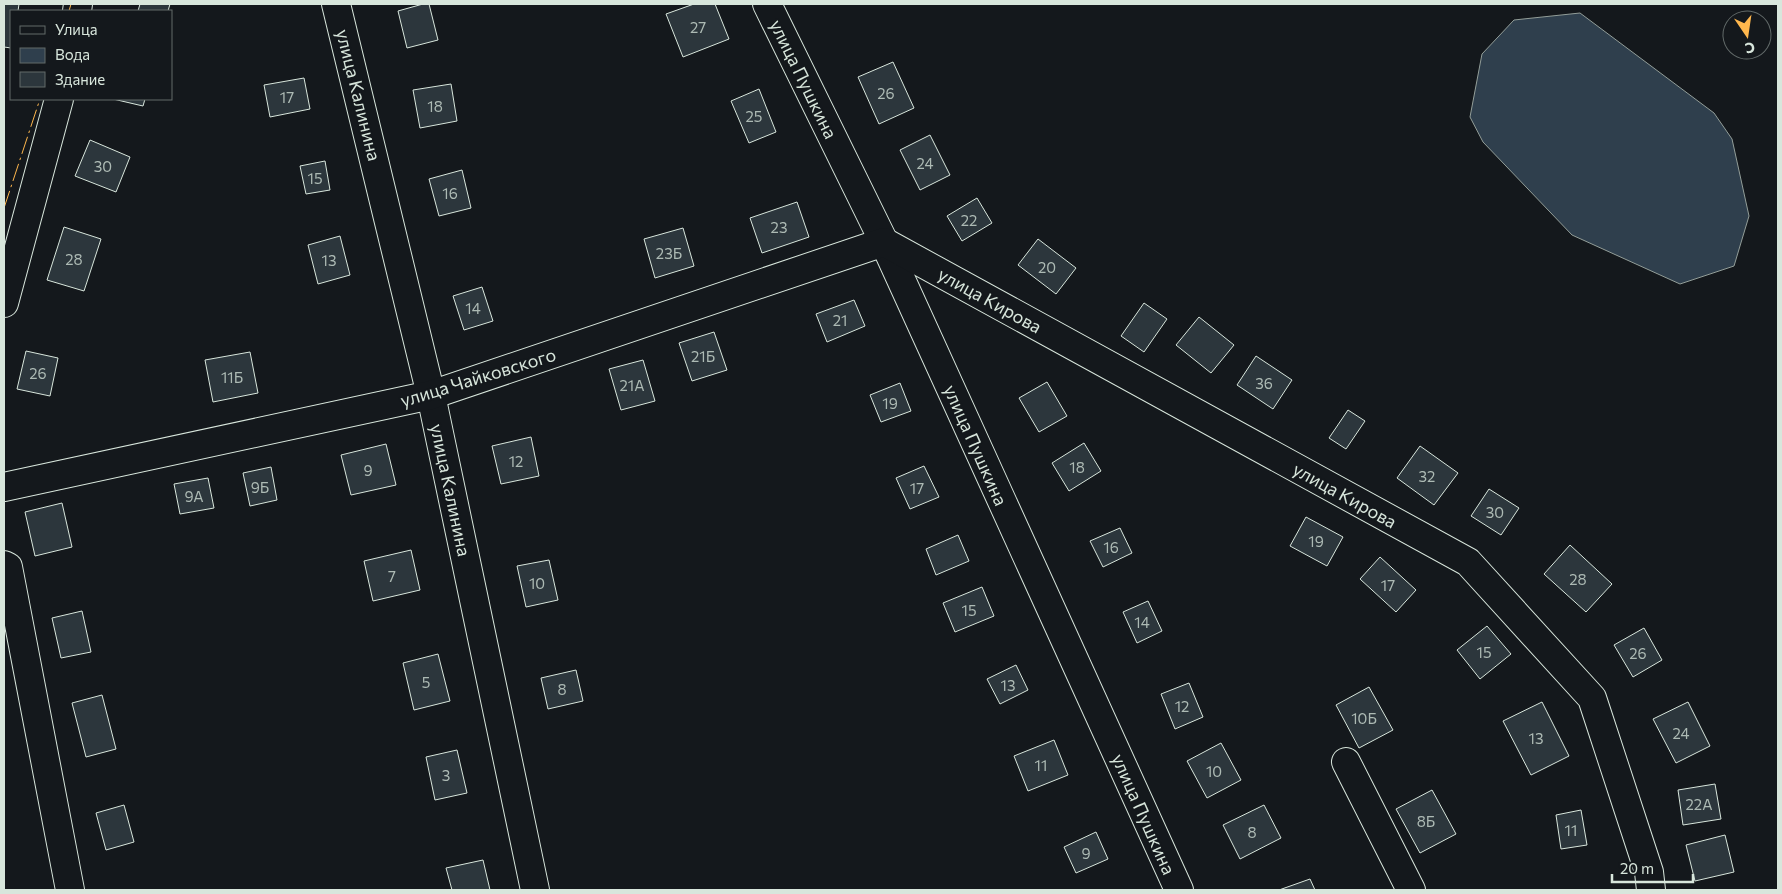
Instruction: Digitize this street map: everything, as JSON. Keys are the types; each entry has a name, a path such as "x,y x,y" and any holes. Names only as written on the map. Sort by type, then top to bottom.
{"street":[{"name":"улица Калинина","path":"336,4 431,395 535,890"},
{"name":"улица Пушкина","path":"768,4 884,242 1179,890"},
{"path":"4,303 59,100"},
{"name":"улица Чайковского","path":"4,487 431,395 884,242"},
{"name":"улица Кирова","path":"884,242 1468,562 1592,698 1649,872 1651,890"},
{"path":"4,565 8,568 70,890"},
{"path":"1346,762 1412,890"}],"water":[{"path":"1580,13 1714,113 1732,139 1749,216 1734,266 1680,284 1572,235 1483,142 1470,117 1482,54 1514,20"}],"building":[{"path":"4,4 19,4 18,10 10,10 10,48 4,47"},
{"path":"140,4 170,4 168,10 138,10"},
{"path":"429,4 438,40 407,48 398,11"},
{"path":"694,4 715,4 729,39 683,57 666,14"},
{"path":"893,62 914,108 879,124 858,77"},
{"path":"304,78 310,109 270,117 264,85"},
{"path":"451,84 457,121 420,128 413,90"},
{"path":"759,89 776,132 749,143 731,101"},
{"path":"117,100 145,100 143,106"},
{"path":"930,135 950,175 920,190 900,150"},
{"path":"90,140 130,157 116,192 75,176"},
{"path":"325,161 330,190 306,194 300,166"},
{"path":"462,170 471,208 439,216 429,179"},
{"path":"977,198 992,223 962,241 947,216"},
{"path":"797,202 809,237 762,253 750,218"},
{"path":"64,227 101,239 84,291 47,280"},
{"path":"683,228 694,266 655,278 644,239"},
{"path":"340,236 350,275 318,284 308,245"},
{"path":"1038,239 1076,268 1056,294 1018,265"},
{"path":"482,287 493,321 464,330 453,296"},
{"path":"854,300 865,326 827,342 816,314"},
{"path":"1144,303 1167,319 1144,352 1121,336"},
{"path":"1199,317 1234,345 1211,373 1176,345"},
{"path":"714,332 727,370 692,381 679,343"},
{"path":"26,351 58,358 50,396 17,389"},
{"path":"250,352 258,393 213,402 205,360"},
{"path":"1256,356 1292,380 1273,409 1237,385"},
{"path":"643,360 655,401 621,410 609,369"},
{"path":"1047,382 1067,416 1039,432 1019,398"},
{"path":"900,383 911,411 881,422 870,395"},
{"path":"1348,410 1365,421 1346,449 1329,438"},
{"path":"531,437 539,476 501,484 492,446"},
{"path":"1084,443 1101,471 1069,491 1052,463"},
{"path":"386,444 396,485 351,495 341,455"},
{"path":"1420,446 1458,473 1434,505 1397,478"},
{"path":"924,466 939,497 910,509 896,478"},
{"path":"271,467 277,500 250,506 243,473"},
{"path":"208,478 214,508 180,514 174,484"},
{"path":"1489,489 1519,508 1501,535 1471,516"},
{"path":"62,503 72,547 35,556 25,512"},
{"path":"1306,517 1343,537 1327,566 1290,546"},
{"path":"1120,528 1132,553 1103,567 1090,541"},
{"path":"958,535 969,561 936,575 926,549"},
{"path":"1570,545 1612,584 1586,612 1544,574"},
{"path":"411,550 420,590 373,601 364,561"},
{"path":"1380,557 1416,590 1396,612 1360,579"},
{"path":"549,560 558,600 526,607 517,566"},
{"path":"982,587 994,616 955,632 943,603"},
{"path":"1148,601 1162,631 1137,643 1123,612"},
{"path":"82,611 91,652 61,658 52,618"},
{"path":"1487,626 1511,654 1480,679 1457,650"},
{"path":"1644,628 1662,660 1633,677 1614,645"},
{"path":"438,654 450,701 414,710 403,663"},
{"path":"1016,665 1028,690 1000,704 987,679"},
{"path":"576,670 583,701 548,709 541,678"},
{"path":"1189,683 1203,717 1175,729 1161,694"},
{"path":"1369,687 1393,730 1359,748 1336,705"},
{"path":"102,695 116,749 86,757 72,703"},
{"path":"1542,702 1569,756 1531,775 1503,721"},
{"path":"1688,702 1710,746 1676,763 1653,719"},
{"path":"1054,740 1068,775 1028,791 1014,756"},
{"path":"1221,743 1241,780 1207,798 1187,761"},
{"path":"457,750 467,793 435,800 426,757"},
{"path":"1715,784 1721,819 1683,825 1678,790"},
{"path":"1432,790 1456,834 1420,853 1396,809"},
{"path":"124,805 134,842 106,850 96,813"},
{"path":"1264,805 1281,838 1240,859 1223,825"},
{"path":"1581,810 1587,845 1561,849 1556,815"},
{"path":"1096,832 1108,859 1076,873 1064,847"},
{"path":"1725,835 1734,872 1695,881 1686,845"},
{"path":"483,860 490,890 452,890 446,868"},
{"path":"1310,879 1315,890 1279,890"}],"power":[{"path":"69,10 71,4"},
{"path":"4,208 40,100"}]}
